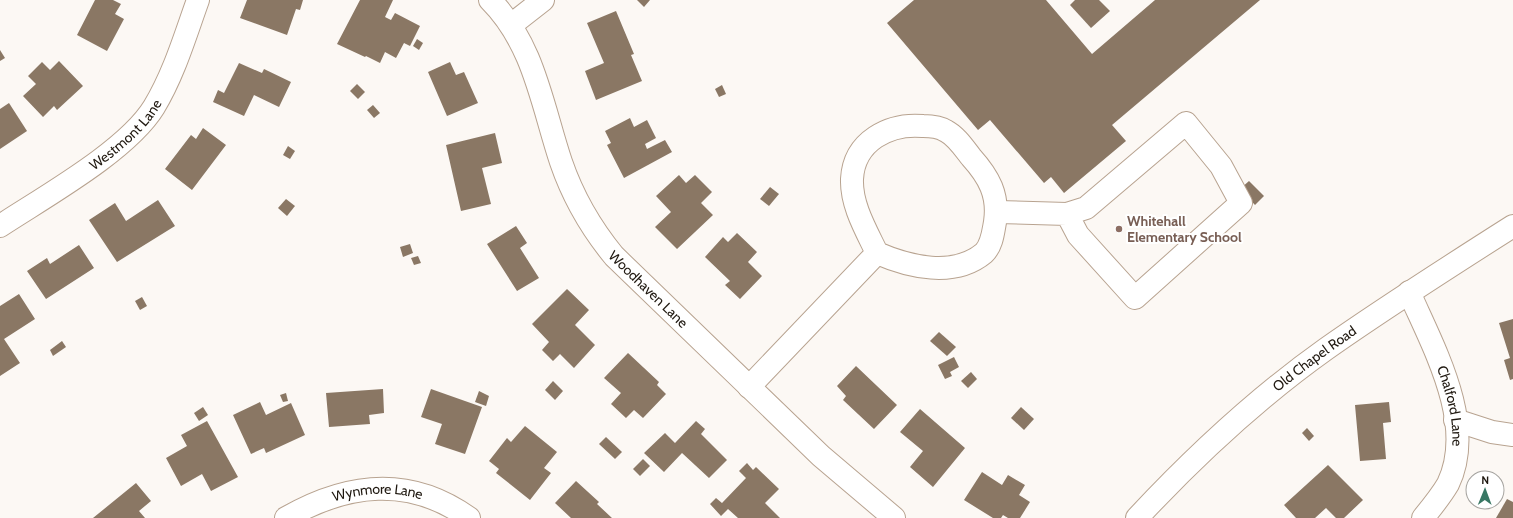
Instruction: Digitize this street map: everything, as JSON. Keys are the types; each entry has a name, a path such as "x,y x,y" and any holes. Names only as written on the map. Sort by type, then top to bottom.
{"street":[{"name":"Westmont Lane","path":"0,226 99,159 126,137 140,123 153,107 175,63 198,0"},
{"name":"Woodhaven Lane","path":"490,0 511,24 531,63 561,162 572,190 589,223 614,256 821,456 891,517"},
{"path":"511,24 543,0"},
{"path":"997,212 1067,214 1086,208 1186,123 1221,166 1241,203 1135,298 1078,235 1067,214"},
{"path":"904,125 934,126 946,131 969,154 991,184 997,212 993,238 984,252 965,264 946,267 920,267 898,262 877,253 861,219 852,179 855,164 861,150 873,138 889,129 904,125"},
{"name":"Old Chapel Road","path":"1136,518 1172,480 1214,441 1270,393 1325,350 1410,292 1513,226"},
{"path":"749,387 877,253"},
{"name":"Chalford Lane","path":"1410,292 1450,388 1457,442 1448,483 1440,497 1423,518"},
{"path":"1455,420 1492,432 1513,435"},
{"name":"Wynmore Lane","path":"286,518 309,504 341,493 369,488 416,492 454,507 469,518"}],"building":[{"path":"95,0 113,0 121,4 115,14 124,19 107,51 77,35"},
{"path":"247,0 303,0 300,10 296,9 287,35 240,18"},
{"path":"360,0 393,0 385,17 391,20 395,13 420,26 410,46 404,43 396,58 385,52 380,63 337,44"},
{"path":"637,0 650,0 644,7"},
{"path":"914,0 1046,0 1092,54 1155,0 1260,0 1112,125 1126,141 1064,193 1051,177 1044,183 990,120 978,130 887,23"},
{"path":"1075,0 1099,0 1110,11 1091,28 1070,5"},
{"path":"616,11 634,54 631,55 642,81 596,100 585,71 604,63 587,23"},
{"path":"417,39 423,43 419,50 413,46"},
{"path":"0,50 5,58 0,61"},
{"path":"59,61 83,86 57,110 54,106 43,117 23,96 36,84 28,76 42,62 50,70"},
{"path":"450,62 456,75 464,72 478,103 447,116 428,72"},
{"path":"239,63 262,73 264,69 291,82 279,107 254,95 244,116 213,102 218,90 224,93"},
{"path":"357,84 365,92 358,99 350,91"},
{"path":"722,85 726,94 719,97 715,89"},
{"path":"9,103 27,131 0,149 0,109"},
{"path":"373,105 380,113 374,118 367,110"},
{"path":"630,118 634,127 647,120 656,138 645,144 647,149 665,140 672,152 624,178 607,145 611,143 605,131"},
{"path":"203,128 226,145 192,190 165,169 191,135 196,139"},
{"path":"495,133 502,163 482,168 491,204 461,211 446,145"},
{"path":"288,146 295,151 290,159 283,155"},
{"path":"679,175 686,183 695,175 712,192 701,203 713,215 677,249 655,227 671,212 656,196"},
{"path":"1249,181 1264,196 1255,205 1240,189"},
{"path":"770,187 779,194 769,206 760,199"},
{"path":"286,199 295,206 287,216 278,208"},
{"path":"158,200 175,226 117,262 89,220 115,203 126,221"},
{"path":"516,226 527,243 520,248 539,278 517,291 487,244"},
{"path":"737,233 757,252 748,262 762,276 740,299 725,285 730,281 705,257 723,237 728,242"},
{"path":"410,244 413,253 403,257 400,247"},
{"path":"79,245 94,268 46,299 27,271 47,258 50,264"},
{"path":"418,256 421,263 414,265 411,258"},
{"path":"567,289 589,310 575,325 595,345 574,368 560,354 553,361 542,350 549,342 532,324"},
{"path":"19,294 35,319 4,339 20,363 0,376 0,306"},
{"path":"142,297 147,306 140,310 135,301"},
{"path":"1513,319 1513,379 1510,380 1504,360 1510,358 1499,323"},
{"path":"939,332 956,347 947,356 930,341"},
{"path":"62,341 66,347 53,356 50,350"},
{"path":"628,353 659,382 657,385 666,394 643,418 634,410 626,418 611,404 621,393 604,378"},
{"path":"954,357 959,367 950,372 952,376 945,379 938,365"},
{"path":"856,366 897,405 874,429 843,400 846,396 837,386"},
{"path":"971,372 977,379 968,388 961,381"},
{"path":"553,381 563,391 555,400 545,390"},
{"path":"383,389 384,413 369,415 370,424 329,427 326,393"},
{"path":"431,389 482,407 465,454 435,444 442,424 421,417"},
{"path":"479,391 489,396 486,406 475,402"},
{"path":"286,393 288,401 283,402 280,395"},
{"path":"260,402 266,415 291,403 305,435 266,453 264,448 251,454 233,415"},
{"path":"1389,402 1391,422 1383,423 1386,459 1360,461 1355,405"},
{"path":"203,407 208,415 199,421 194,413"},
{"path":"1021,407 1034,419 1024,430 1011,418"},
{"path":"920,409 965,448 933,487 910,467 923,451 900,432"},
{"path":"207,421 238,477 211,491 202,474 181,486 166,458 187,446 181,435"},
{"path":"696,421 705,429 701,434 727,460 709,478 682,453 664,472 644,453 665,433 675,443"},
{"path":"525,426 557,452 544,468 551,473 530,500 496,473 499,469 489,461 507,438 511,442"},
{"path":"1307,428 1314,436 1309,441 1302,433"},
{"path":"606,437 622,452 615,459 599,444"},
{"path":"643,459 650,466 640,476 633,469"},
{"path":"747,463 753,470 756,467 779,489 765,503 780,518 738,518 728,509 721,516 710,504 716,498 722,503 746,478 739,471"},
{"path":"1328,465 1363,500 1344,518 1336,518 1326,508 1315,518 1296,518 1284,505"},
{"path":"982,472 1002,485 1008,475 1025,485 1019,495 1030,502 1020,518 1008,518 1003,515 1001,518 993,518 964,500"},
{"path":"576,481 599,502 597,504 612,518 571,518 555,503"},
{"path":"136,483 151,501 139,511 145,518 93,518"},
{"path":"1507,499 1513,502 1513,518 1496,518 1501,510 1505,510 1505,502"}],"place":[{"name":"Whitehall Elementary School","path":"1119,229"}]}
